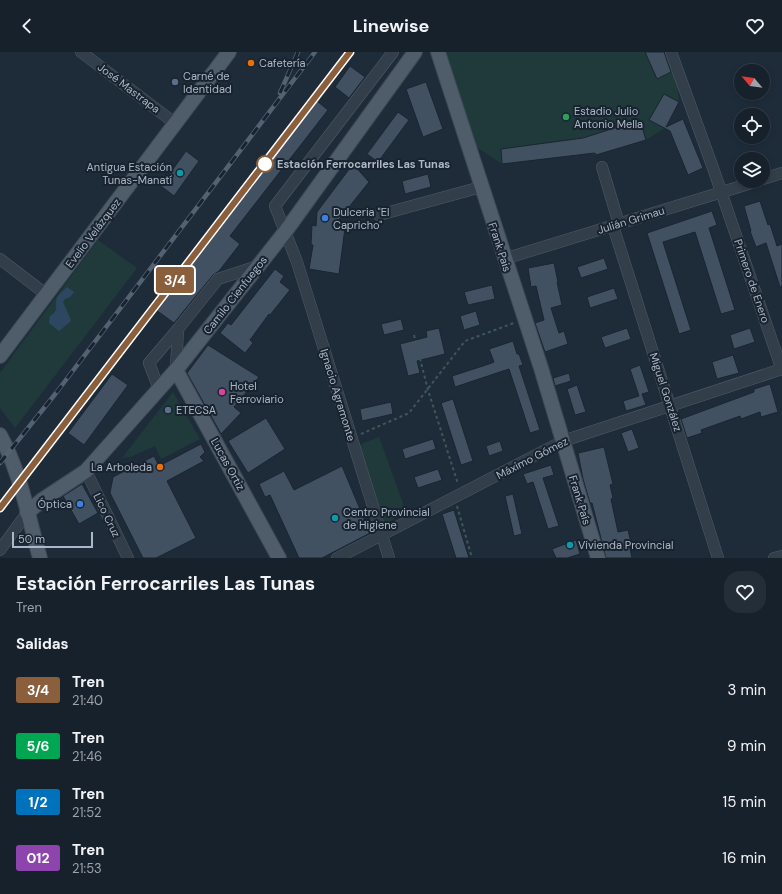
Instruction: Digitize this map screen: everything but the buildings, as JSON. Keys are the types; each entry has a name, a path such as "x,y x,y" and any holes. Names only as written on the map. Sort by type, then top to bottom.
{"main road":[{"name":"Evelio Velázquez","path":"0,356 229,52"},
{"name":"Camilo Cienfuegos","path":"27,513 42,500 86,471 176,370 285,232 415,52"},
{"path":"423,52 440,58"},
{"name":"Frank Pais","path":"440,58 563,441"},
{"name":"Lucas Ortiz","path":"176,370 279,558"},
{"path":"0,435 9,452 24,494 27,513 40,558"},
{"name":"Frank País","path":"563,441 598,558"}],"street":[{"name":"José Mastrapa","path":"81,52 176,124"},
{"name":"Ignacio Agramonte","path":"388,558 297,262 275,206 393,52"},
{"name":"Primero de Enero","path":"671,52 682,79 782,369"},
{"name":"Miguel González","path":"602,167 616,225 670,406 718,558"},
{"path":"770,177 782,173"},
{"path":"379,215 481,187"},
{"name":"Julián Grimau","path":"504,258 736,188"},
{"path":"0,259 47,294"},
{"path":"159,389 149,362 178,329 218,279 258,266"},
{"path":"176,370 178,329"},
{"name":"Máximo Gómez","path":"337,558 563,441 782,369"},
{"name":"Lico Cruz","path":"86,471 128,558"},
{"path":"0,550 27,513"},
{"path":"774,558 782,556"}],"path":[{"path":"351,438 409,413 465,341 524,319"},
{"path":"414,335 458,496 472,558"}],"green space":[{"name":"Estadio Julio Antonio Mella","path":"441,52 668,52 676,70 679,102 665,128 646,140 596,155 588,154 502,164 469,142"},
{"path":"98,240 137,268 15,428 0,408 0,373"},
{"path":"173,392 200,439 161,459 155,446 130,457 122,458"},
{"path":"379,437 406,512 385,524 359,445"}],"water":[{"path":"67,287 74,292 63,302 71,320 59,331 49,323 50,316 56,309 58,296"}],"railway":[{"path":"280,93 298,52"},
{"path":"0,463 56,393 315,52"},
{"path":"0,508 350,52"}],"train":[{"name":"3/4","path":"0,508 350,52"}],"place":[{"name":"Cafetería","path":"251,63"},
{"name":"Carné de Identidad","path":"175,82"},
{"name":"Estadio Julio Antonio Mella","path":"566,117"},
{"name":"Estación Ferrocarriles Las Tunas","path":"265,164"},
{"name":"Antigua Estación Tunas-Manatí","path":"180,173"},
{"name":"Dulceria \"El Capricho\"","path":"325,218"},
{"name":"Hotel Ferroviario","path":"222,392"},
{"name":"ETECSA","path":"168,410"},
{"name":"La Arboleda","path":"160,467"},
{"name":"Óptica","path":"80,504"},
{"name":"Centro Provincial de Higiene","path":"335,518"},
{"name":"Vivienda Provincial","path":"570,545"}]}
